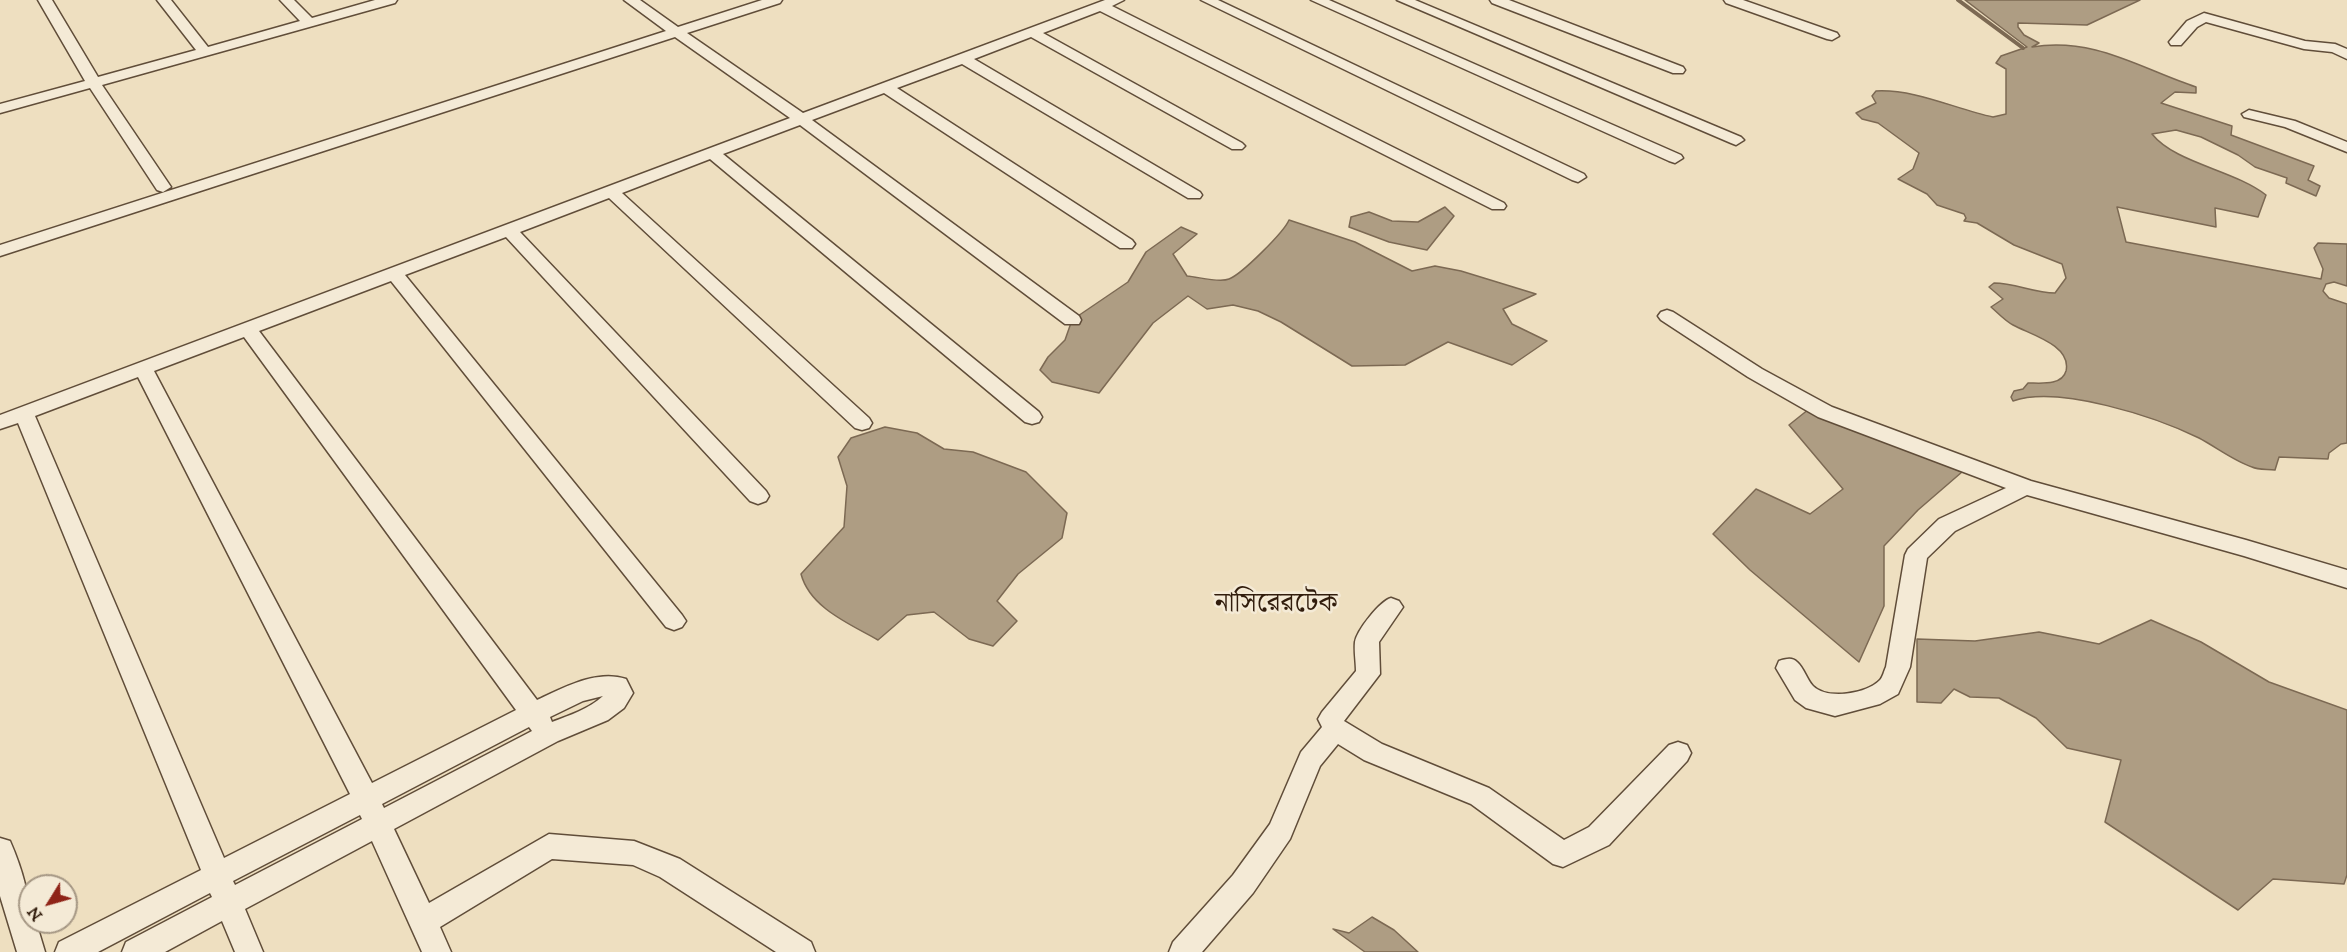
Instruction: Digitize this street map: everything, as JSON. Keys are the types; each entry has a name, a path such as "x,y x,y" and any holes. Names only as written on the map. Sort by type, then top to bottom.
{"street":[{"path":"45,0 94,83 163,187"},
{"path":"164,0 204,52"},
{"path":"287,0 310,23"},
{"path":"2,105 94,83 390,0"},
{"path":"631,0 801,119 1072,320"},
{"path":"0,251 672,28 743,0"},
{"path":"0,239 672,28 775,0"},
{"path":"1208,0 1578,177"},
{"path":"1318,0 1675,158"},
{"path":"1404,0 1736,140"},
{"path":"1497,0 1678,70"},
{"path":"1731,0 1832,36"},
{"path":"0,422 1109,3 1498,206"},
{"path":"2176,42 2192,24 2204,17 2304,45 2344,50"},
{"path":"1032,32 1237,146"},
{"path":"962,58 1194,195"},
{"path":"885,87 1126,244"},
{"path":"2249,114 2290,124 2347,147"},
{"path":"712,153 1032,417"},
{"path":"611,191 862,423"},
{"path":"509,230 758,496"},
{"path":"394,273 675,621"},
{"path":"1667,316 1755,373 1825,412 2025,487 2246,548 2347,579"},
{"path":"247,328 541,723"},
{"path":"143,368 379,823 437,952"},
{"path":"24,413 219,875 249,952"},
{"path":"1788,668 1804,693 1815,701 1835,706 1871,697 1888,687 1898,668 1916,555 1947,525 1984,510 2025,487"},
{"path":"1391,607 1367,640 1368,674 1331,719 1335,729 1373,752 1480,796 1563,855 1599,836 1678,753"},
{"path":"69,952 366,798 541,723"},
{"path":"136,952 379,823 541,723"},
{"path":"1183,952 1244,884 1280,831 1310,760 1335,729"},
{"path":"422,923 549,846 634,854 670,868 801,952"},
{"path":"0,850 31,952"}],"shaded area":[{"path":"1965,0 2140,0 2087,25 2018,23 2018,27 2024,35 2039,43 2032,47 2055,45 2097,50 2196,87 2196,93 2175,92 2161,103 2232,126 2231,135 2314,166 2308,180 2320,186 2316,196 2286,183 2287,178 2255,167 2238,155 2201,137 2176,130 2152,134 2175,152 2253,186 2266,195 2258,217 2215,208 2216,227 2117,207 2126,242 2321,279 2323,269 2314,248 2318,243 2347,244 2347,286 2334,282 2326,284 2323,291 2329,298 2347,304 2347,443 2341,444 2329,453 2328,459 2279,457 2275,470 2257,469 2199,438 2133,413 2081,400 2055,397 2032,397 2013,401 2011,397 2014,391 2023,389 2028,383 2050,383 2060,379 2066,371 2066,362 2056,347 2010,323 1991,307 2003,299 1989,287 1994,283 2002,283 2055,293 2066,278 2062,264 2014,245 1977,223 1964,221 1966,218 1964,214 1937,205 1927,194 1898,179 1913,169 1919,153 1878,123 1862,119 1856,113 1876,103 1872,96 1876,91 1891,91 1921,96 1993,117 2006,114 2006,69 1996,63 2001,56 2027,47"},
{"path":"1445,207 1454,216 1427,250 1389,242 1349,227 1351,217 1369,212 1392,221 1418,222"},
{"path":"1289,220 1355,242 1412,271 1435,266 1461,271 1536,294 1503,309 1512,324 1547,341 1512,365 1448,342 1405,365 1352,366 1281,322 1258,311 1233,305 1207,309 1188,296 1153,323 1099,393 1052,382 1040,370 1048,357 1065,340 1072,320 1128,282 1146,252 1181,227 1197,234 1173,254 1187,276 1225,280 1235,276 1252,261 1271,243"},
{"path":"1809,409 1962,472 1918,510 1884,546 1884,606 1859,662 1750,570 1713,534 1756,489 1810,514 1843,489 1789,425"},
{"path":"885,427 917,433 944,449 973,452 1026,472 1067,513 1062,538 1018,574 997,601 1017,621 993,646 969,639 934,612 907,615 878,640 832,614 822,606 806,586 801,574 844,527 847,486 838,457 851,438"},
{"path":"2151,620 2201,642 2269,682 2347,710 2347,875 2344,884 2273,879 2238,910 2105,822 2121,760 2067,748 2036,718 1999,698 1970,697 1954,689 1941,703 1917,702 1917,639 1975,641 2039,632 2099,644"},
{"path":"1372,917 1394,930 1418,952 1365,952 1333,929 1349,933"}],"waterway":[{"path":"1958,0 2023,48"}],"district":[{"name":"নাসিরেরটেক","path":"1276,605"}]}
